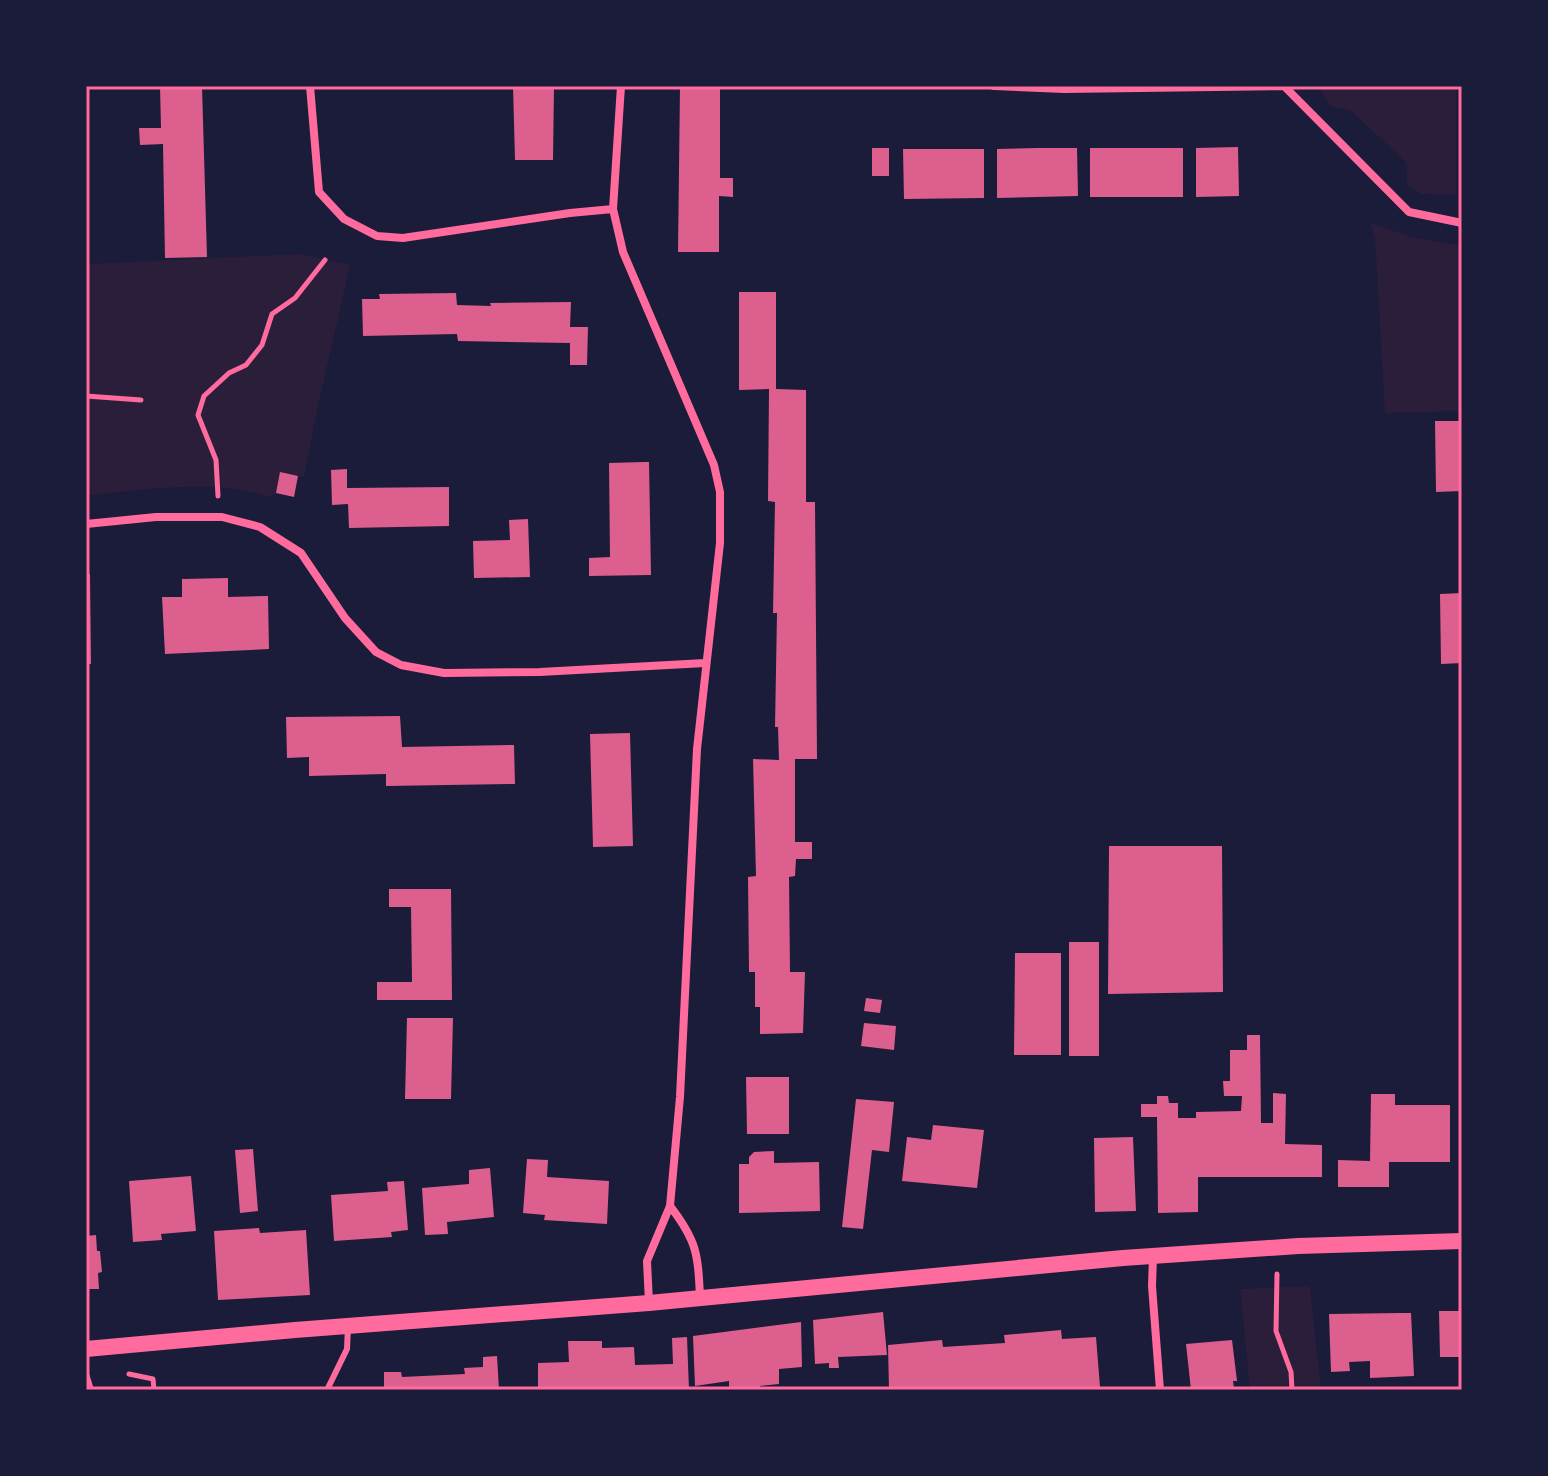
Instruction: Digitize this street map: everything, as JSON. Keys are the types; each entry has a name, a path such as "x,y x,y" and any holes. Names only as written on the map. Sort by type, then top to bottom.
{"main road":[{"path":"86,1349 649,1303 1272,1247 1462,1241"}],"street":[{"path":"310,86 319,192 344,219 377,236 403,238 613,209"},
{"path":"621,86 613,209 623,252 714,465 720,492 720,543 697,749 681,1089 670,1206 647,1261 649,1303"},
{"path":"994,86 1064,89 1284,86 1409,212 1462,223"},
{"path":"86,524 156,517 222,517 260,527 301,553 345,618 376,652 401,665 444,673 526,673 705,663"},
{"path":"670,1206 688,1229 698,1256 700,1297"},
{"path":"1153,1257 1152,1286 1160,1390"}],"lane":[{"path":"327,1390 347,1349 348,1326"},
{"path":"86,1374 91,1390"}],"path":[{"path":"222,517 216,460 198,415 204,396 229,373 246,365 262,345 272,314 295,298 325,260"},
{"path":"86,396 141,400"},
{"path":"1272,1247 1277,1273 1276,1331 1291,1372 1292,1390"}],"shaded area":[{"path":"1318,86 1456,86 1456,195 1422,194 1407,186 1407,163 1350,110 1330,106"},
{"path":"1370,223 1412,237 1462,246 1462,411 1385,413 1375,238"},
{"path":"300,254 350,265 304,477 280,473 276,493 270,497 247,491 202,487 86,495 86,264"},
{"path":"1310,1286 1321,1390 1250,1390 1240,1289"}],"building":[{"path":"160,86 202,86 207,257 165,258 163,144 140,145 139,128 161,128"},
{"path":"513,86 554,86 553,160 515,160"},
{"path":"680,86 720,86 720,178 733,178 733,197 719,196 719,252 678,252"},
{"path":"1238,147 1239,196 1196,197 1196,148"},
{"path":"872,148 889,148 889,176 872,176"},
{"path":"1077,148 1078,196 997,198 997,149"},
{"path":"1090,148 1183,148 1183,197 1090,197"},
{"path":"903,149 984,149 984,198 904,199"},
{"path":"739,292 776,292 776,389 806,390 806,502 815,502 817,759 795,759 795,842 812,842 812,859 796,859 795,876 789,877 790,972 805,972 803,1033 760,1034 760,1007 755,1007 755,972 749,972 748,877 756,876 753,759 779,760 778,727 775,727 777,613 773,613 775,502 768,501 769,389 739,390"},
{"path":"456,293 457,305 571,302 570,327 588,327 587,365 570,365 570,343 458,341 457,334 363,336 362,299 380,299 379,294"},
{"path":"1435,421 1462,421 1462,491 1436,492"},
{"path":"649,462 651,575 589,576 589,558 610,557 609,463"},
{"path":"347,469 347,488 449,487 449,526 349,528 348,504 332,505 331,470"},
{"path":"280,472 298,476 294,497 276,493"},
{"path":"528,519 530,577 474,578 473,541 510,540 509,520"},
{"path":"86,574 90,574 91,664 86,664"},
{"path":"228,578 228,597 268,596 269,649 165,654 162,597 182,597 182,579"},
{"path":"1462,593 1462,663 1441,664 1440,594"},
{"path":"400,716 402,747 514,745 515,784 386,786 386,774 309,776 309,757 287,758 286,717"},
{"path":"630,733 633,846 593,847 590,734"},
{"path":"1109,846 1222,846 1223,992 1108,994"},
{"path":"389,889 451,889 452,1000 377,1000 377,982 412,982 411,907 389,907"},
{"path":"1069,942 1099,942 1099,1056 1069,1056"},
{"path":"1015,953 1061,953 1061,1055 1014,1055"},
{"path":"866,998 882,1000 880,1013 864,1011"},
{"path":"407,1018 453,1018 451,1099 405,1099"},
{"path":"864,1023 896,1026 894,1050 861,1046"},
{"path":"1247,1035 1260,1035 1261,1123 1273,1123 1273,1093 1286,1094 1285,1144 1322,1145 1322,1177 1198,1177 1198,1212 1158,1213 1157,1117 1141,1117 1141,1104 1157,1104 1157,1096 1168,1096 1169,1103 1178,1103 1178,1118 1196,1118 1196,1112 1241,1111 1242,1096 1224,1096 1223,1081 1230,1081 1230,1050 1247,1050"},
{"path":"746,1077 789,1077 789,1134 747,1134"},
{"path":"1371,1094 1395,1094 1395,1105 1450,1105 1450,1162 1389,1162 1389,1187 1338,1187 1338,1160 1370,1161"},
{"path":"856,1099 894,1102 889,1152 872,1150 863,1229 842,1227"},
{"path":"933,1125 984,1130 977,1188 902,1181 907,1137 931,1140"},
{"path":"1133,1137 1136,1211 1095,1212 1094,1138"},
{"path":"253,1149 258,1211 240,1213 235,1150"},
{"path":"774,1151 774,1163 819,1162 820,1211 739,1213 739,1164 749,1164 749,1157 754,1152"},
{"path":"527,1159 548,1160 547,1177 609,1181 607,1224 544,1220 545,1215 523,1213"},
{"path":"490,1168 494,1217 447,1222 448,1234 425,1235 422,1188 469,1184 469,1170"},
{"path":"191,1176 196,1231 161,1234 162,1240 133,1242 129,1181"},
{"path":"404,1181 408,1230 391,1232 392,1237 334,1241 331,1195 388,1191 387,1182"},
{"path":"259,1228 260,1233 306,1230 310,1295 218,1300 214,1231"},
{"path":"96,1235 102,1272 98,1273 99,1289 86,1289 86,1236"},
{"path":"1439,1311 1462,1311 1462,1357 1440,1357"},
{"path":"883,1312 887,1355 838,1357 839,1368 829,1368 829,1363 815,1364 813,1320"},
{"path":"1411,1313 1414,1376 1370,1378 1370,1361 1349,1362 1350,1371 1331,1372 1329,1314"},
{"path":"801,1322 802,1367 779,1369 779,1384 760,1386 760,1390 729,1390 729,1381 695,1386 693,1336"},
{"path":"1061,1330 1062,1339 1096,1337 1100,1387 1068,1390 889,1390 888,1345 942,1340 943,1347 1005,1343 1004,1335"},
{"path":"687,1337 689,1390 538,1390 538,1363 569,1362 568,1341 602,1341 602,1348 634,1347 635,1365 673,1364 672,1338"},
{"path":"1232,1340 1237,1381 1233,1381 1234,1388 1191,1390 1186,1344"},
{"path":"497,1356 499,1390 384,1390 384,1372 401,1372 402,1377 465,1374 464,1368 483,1367 483,1357"}]}
